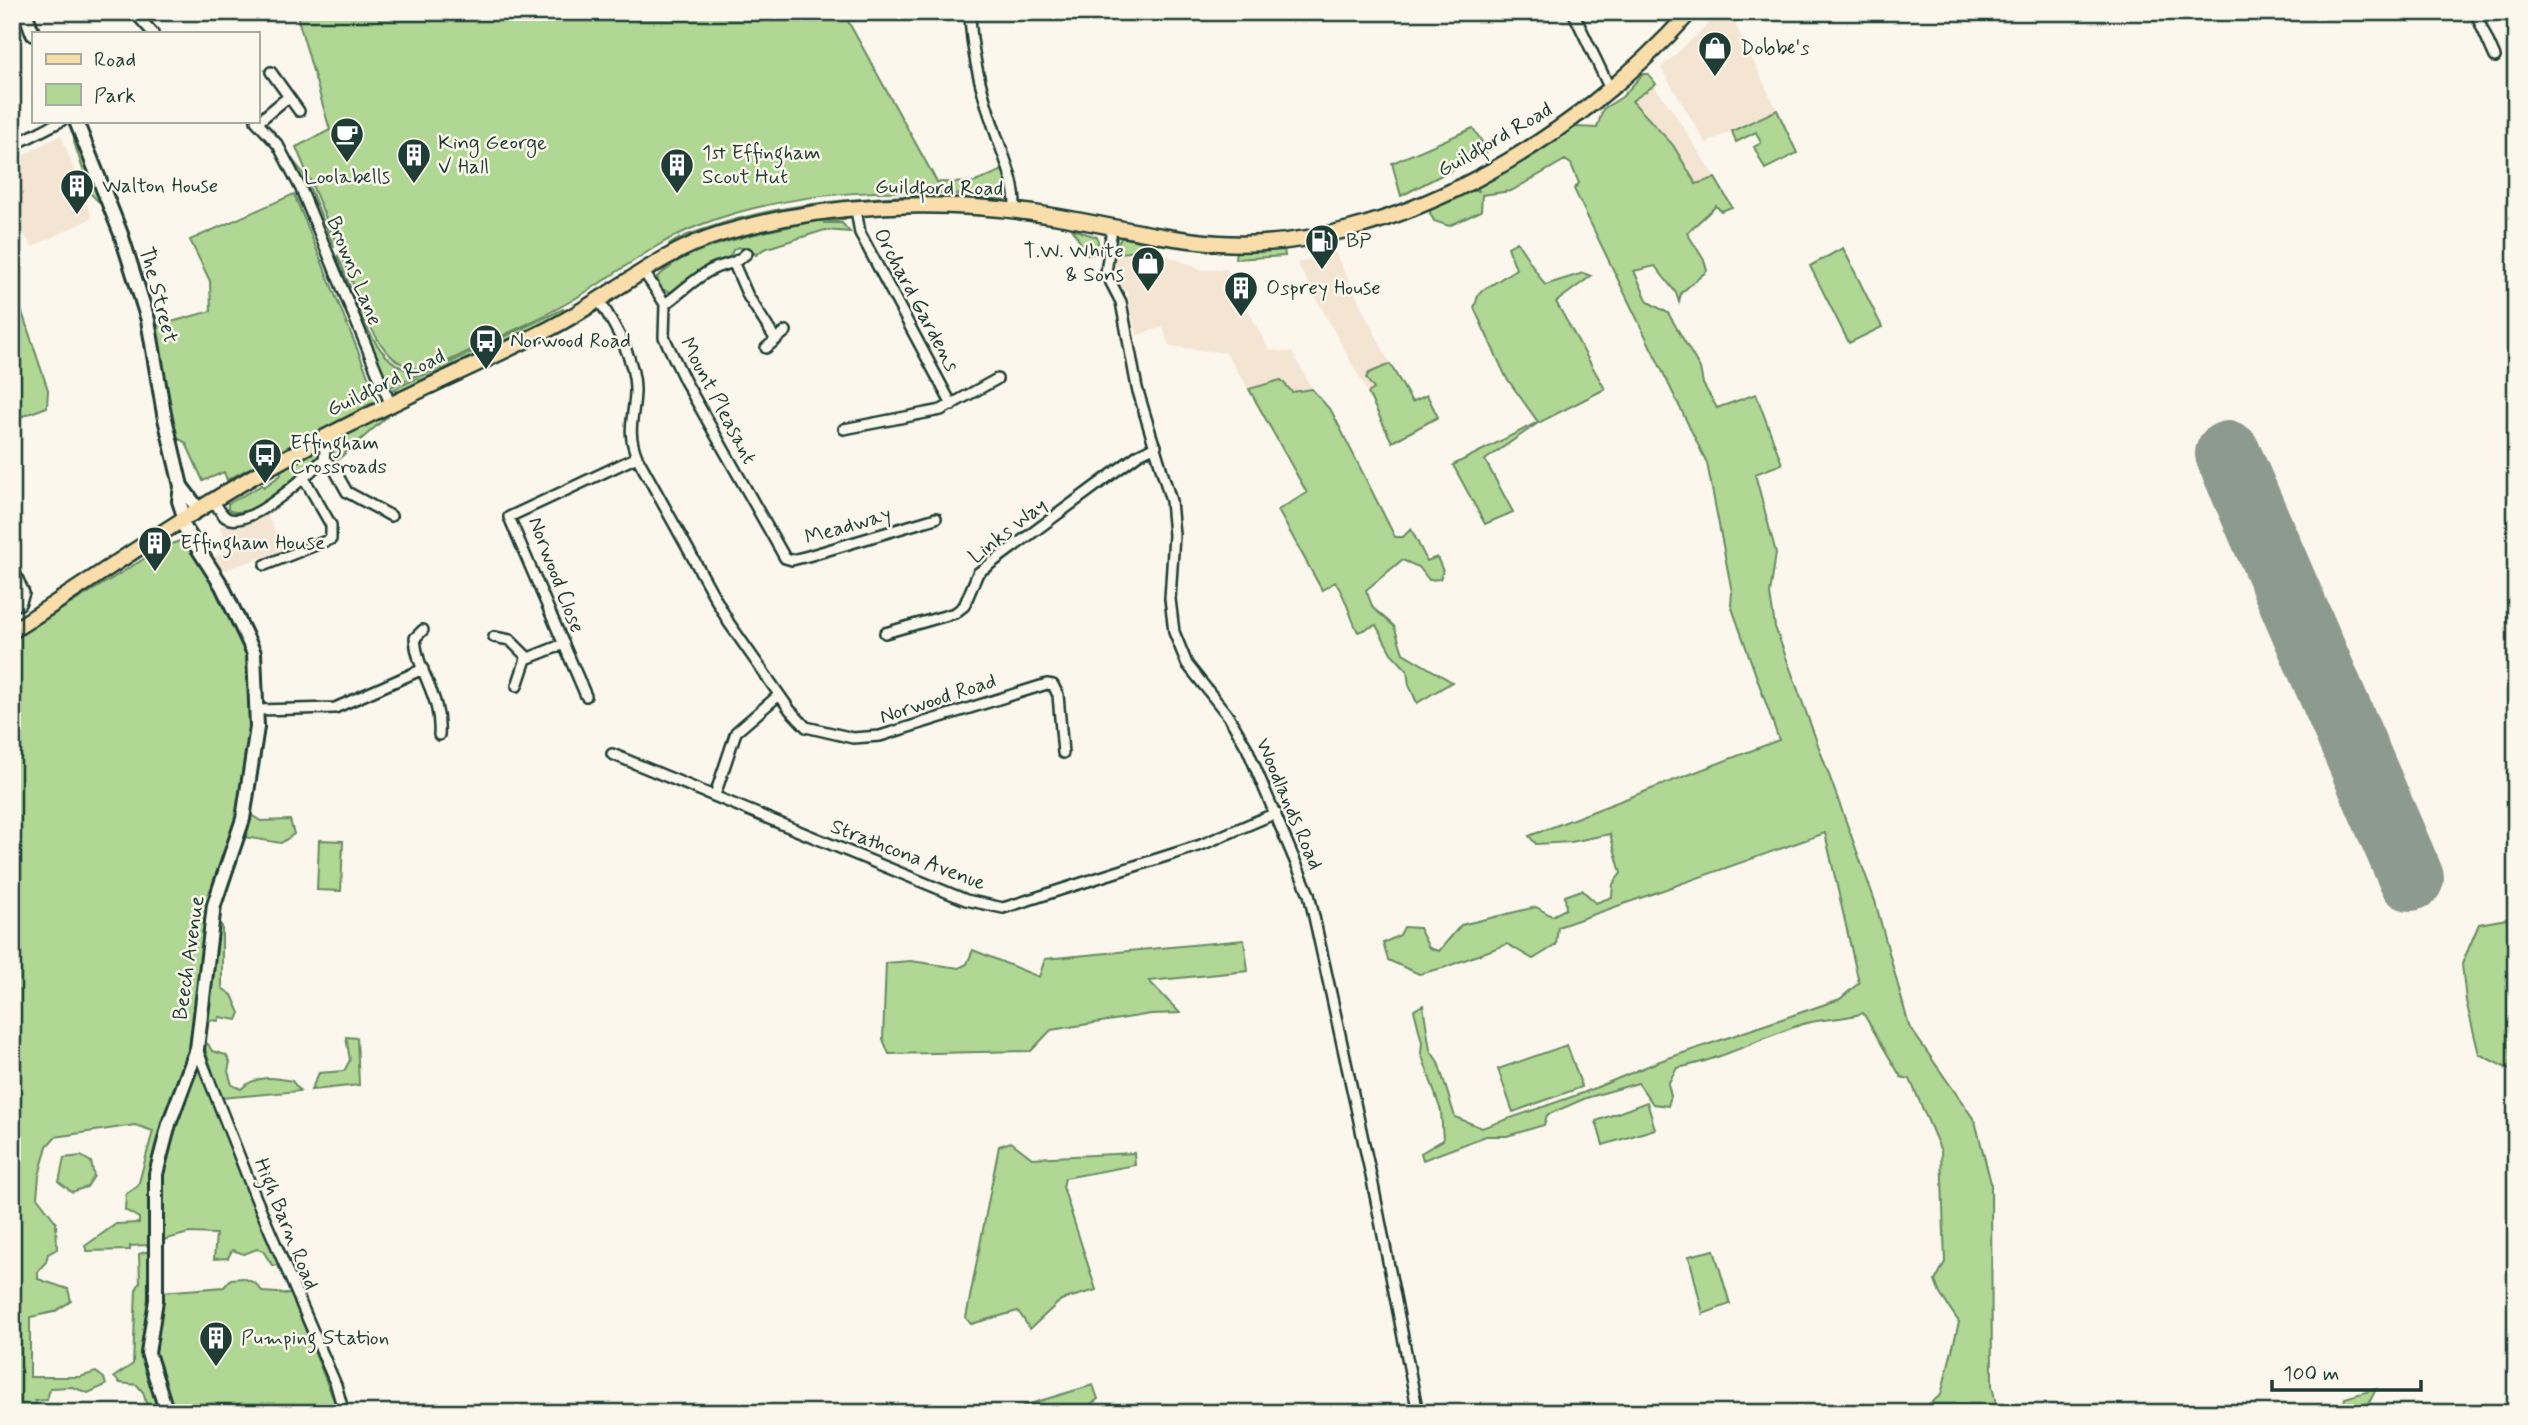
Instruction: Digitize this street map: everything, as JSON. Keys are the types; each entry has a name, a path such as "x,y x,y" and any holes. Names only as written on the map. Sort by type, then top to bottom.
{"main road":[{"name":"Guildford Road","path":"12,631 214,500 321,439 390,403 547,330 690,245 716,235 770,222 910,205 1015,211 1192,240 1255,244 1317,238 1359,228 1413,209 1522,150 1611,91 1645,62 1690,12"}],"street":[{"path":"25,12 32,32"},
{"path":"134,12 149,32"},
{"path":"970,12 971,33 982,91 1014,183 1015,211"},
{"path":"1573,12 1611,91"},
{"path":"2475,12 2495,57"},
{"path":"271,72 299,111"},
{"path":"259,119 288,97"},
{"path":"12,146 59,122"},
{"name":"The Street","path":"76,122 139,288 181,486 179,501 183,521"},
{"name":"Browns Lane","path":"258,122 272,137 297,180 390,403"},
{"name":"Orchard Gardens","path":"856,210 860,233 952,405"},
{"name":"Woodlands Road","path":"1112,228 1107,273 1121,302 1138,388 1174,518 1170,599 1174,632 1187,664 1237,730 1276,813 1316,918 1418,1413"},
{"path":"644,272 665,304 714,268 734,264 747,253"},
{"path":"734,264 748,296 776,340"},
{"name":"Norwood Road","path":"599,300 628,357 634,377 629,436 637,457 729,623 779,695 806,727 832,736 863,739 1038,685 1053,685 1058,695 1063,753"},
{"name":"Mount Pleasant","path":"665,304 664,337 687,386 777,544"},
{"path":"766,348 786,331"},
{"path":"844,429 927,414 952,405 997,379"},
{"path":"321,439 324,459 333,467 347,492 391,516"},
{"name":"Links Way","path":"885,633 955,613 964,606 978,573 1139,454 1156,446"},
{"name":"Norwood Close","path":"586,696 509,517 637,457"},
{"path":"214,500 224,516 239,518 273,503 324,459"},
{"path":"265,565 331,539 331,525 304,478"},
{"name":"The Street","path":"181,486 199,510"},
{"name":"Meadway","path":"777,544 785,558 792,560 936,518"},
{"name":"Beech Avenue","path":"167,1413 148,1353 156,1297 156,1174 166,1133 197,1049 214,905 248,799 257,710 254,653 222,586 183,521"},
{"path":"16,575 24,593 16,605 30,620"},
{"path":"423,630 415,638 423,669 439,709 439,735"},
{"path":"494,637 510,640 528,658"},
{"path":"517,686 528,658 564,644"},
{"path":"257,710 335,708 423,669"},
{"path":"715,795 736,732 779,695"},
{"name":"Strathcona Avenue","path":"612,754 966,900 1003,908 1200,845 1276,813"},
{"name":"High Barn Road","path":"197,1049 255,1196 336,1385 344,1413"}],"shaded area":[{"name":"Dobbe's","path":"1721,12 1729,12 1777,110 1706,143 1661,68"},
{"path":"1654,86 1715,178 1697,184 1673,145 1632,101"},
{"path":"61,135 92,218 32,247 12,213 12,161"},
{"path":"1151,249 1203,270 1227,269 1269,350 1292,352 1312,389 1291,392 1281,380 1249,389 1226,353 1169,346 1163,327 1137,335 1127,292 1114,281 1111,272 1115,254"},
{"path":"1334,251 1390,364 1369,373 1374,389 1368,393 1297,263"},
{"path":"266,512 284,550 219,572 213,558 226,551 220,526"}],"green space":[{"path":"296,12 843,12 937,182 973,183 1005,169 1007,196 1004,200 929,192 850,193 811,197 735,213 669,239 581,295 525,325 441,364 426,369 412,368 398,362 387,352 369,324 344,261 346,255 341,242 335,240 296,147 330,130"},
{"path":"1643,74 1648,74 1656,84 1632,101 1673,145 1696,184 1715,178 1732,207 1721,211 1716,206 1687,233 1704,260 1707,271 1681,293 1679,302 1676,293 1655,266 1634,271 1648,302 1668,313 1700,368 1703,384 1717,408 1756,394 1782,464 1755,474 1776,553 1770,594 1775,627 1875,901 1909,1026 1975,1121 1991,1183 1992,1386 1998,1413 1924,1413 1925,1407 1941,1395 1959,1322 1940,1294 1935,1281 1945,1262 1941,1151 1910,1079 1901,1077 1863,1013 1800,1025 1724,1055 1677,1068 1668,1084 1671,1096 1668,1106 1653,1104 1638,1083 1586,1098 1547,1115 1544,1125 1507,1136 1486,1136 1423,1160 1421,1153 1443,1140 1441,1111 1421,1053 1422,1042 1414,1010 1423,1005 1430,1050 1438,1062 1455,1117 1482,1128 1583,1093 1660,1061 1840,999 1859,983 1825,833 1558,927 1556,945 1533,959 1507,944 1419,974 1388,960 1383,943 1400,935 1404,927 1419,928 1429,948 1439,951 1461,925 1536,907 1552,916 1566,909 1565,896 1582,890 1596,903 1612,897 1613,884 1621,873 1610,834 1571,842 1536,844 1529,836 1779,740 1731,605 1732,592 1707,463 1574,189 1579,183 1571,164 1565,160 1511,191 1482,195 1481,211 1449,226 1434,221 1430,213 1431,207 1462,191 1479,191 1476,184 1576,127 1597,128 1603,109 1622,97"},
{"path":"1777,110 1797,153 1765,169 1754,147 1761,143 1756,132 1736,142 1732,131"},
{"path":"1473,128 1488,151 1401,196 1392,163"},
{"path":"75,134 100,198 98,201 91,194 74,142"},
{"path":"291,158 304,174 334,246 329,245"},
{"path":"294,194 378,400 227,480 224,472 203,481 186,443 173,435 153,327 211,311 210,281 190,240"},
{"path":"920,195 1001,201 902,200 671,247 669,245 693,233 760,213 840,201"},
{"path":"838,217 844,220 823,223 842,223 850,232 825,230 764,249 756,255 752,250 738,247 730,257 707,265 673,293 661,289 657,277 672,266 658,272 661,267 682,257 748,236"},
{"path":"1072,229 1097,237 1100,252 1088,255"},
{"path":"1121,238 1152,243 1151,249 1121,253 1116,248"},
{"path":"1517,242 1545,285 1583,273 1591,276 1556,302 1605,389 1538,423 1485,460 1513,512 1485,524 1453,465 1538,422 1506,377 1474,308 1479,293 1516,269 1508,247"},
{"path":"1843,248 1882,327 1849,343 1810,266"},
{"path":"1236,249 1284,249 1285,256 1235,259"},
{"path":"338,256 359,310 378,346 390,360 404,369 422,373 389,388 336,262"},
{"path":"12,282 48,390 47,407 12,420"},
{"path":"563,309 566,315 461,361 400,392 392,390"},
{"path":"1390,364 1412,402 1427,395 1438,417 1392,442 1368,393 1374,389 1366,378 1369,373"},
{"path":"1281,380 1292,392 1312,389 1332,412 1395,537 1403,537 1411,529 1427,561 1437,557 1443,571 1440,579 1429,580 1419,567 1402,560 1366,590 1373,608 1394,626 1403,653 1452,682 1417,703 1409,685 1407,670 1391,653 1376,625 1358,632 1335,582 1322,590 1278,510 1307,493 1249,389"},
{"path":"384,413 389,415 335,462 333,452 340,437"},
{"path":"308,452 319,452 319,456 277,494 250,509 238,512 228,510 228,504 262,485 264,487 281,475 280,470"},
{"path":"186,539 237,622 250,663 252,685 251,728 238,804 241,813 214,887 208,912 198,1059 280,1266 272,1265 263,1251 257,1249 244,1254 232,1250 228,1258 214,1259 216,1234 189,1233 163,1240 161,1275 146,1351 166,1413 149,1413 143,1392 137,1385 120,1383 114,1377 133,1364 136,1290 140,1282 139,1254 149,1251 148,1245 130,1246 130,1250 87,1251 85,1246 116,1224 139,1223 139,1218 125,1210 126,1194 138,1186 153,1131 135,1125 55,1137 47,1146 37,1197 56,1222 57,1249 48,1254 46,1262 38,1271 38,1279 68,1289 71,1301 54,1312 30,1317 30,1377 80,1377 96,1372 104,1378 106,1385 88,1393 72,1387 50,1388 47,1400 35,1401 38,1413 12,1413 12,640 165,546"},
{"path":"251,815 261,821 290,820 294,834 281,843 244,837"},
{"path":"319,840 343,841 341,891 317,890"},
{"path":"2507,919 2516,949 2516,1073 2479,1054 2466,1001 2462,964 2479,924"},
{"path":"217,923 222,926 222,988 232,995 240,1013 237,1020 219,1017 218,1021 211,1020 203,1034"},
{"path":"1244,940 1248,971 1149,981 1180,1013 1151,1014 1051,1030 1031,1051 889,1054 883,1039 886,963 911,961 959,968 967,964 973,950 1039,977 1045,959"},
{"path":"346,1037 357,1038 359,1085 311,1090 319,1073 344,1071 350,1060"},
{"path":"203,1042 208,1044 212,1051 226,1055 230,1062 228,1071 232,1085 241,1089 259,1079 278,1079 292,1081 300,1091 221,1098"},
{"path":"1567,1045 1582,1087 1513,1112 1498,1069"},
{"path":"1647,1102 1655,1129 1603,1145 1596,1121"},
{"path":"1011,1142 1032,1158 1134,1153 1135,1165 1065,1178 1063,1187 1096,1290 1061,1300 1030,1329 1018,1311 971,1324 966,1318 999,1146"},
{"path":"81,1156 91,1162 94,1176 87,1187 72,1192 59,1182 64,1158"},
{"path":"1714,1250 1730,1304 1703,1314 1689,1256"},
{"path":"243,1278 255,1283 263,1292 291,1294 339,1413 172,1413 152,1360 162,1292 224,1287 231,1279"},
{"path":"1093,1385 1098,1399 1079,1413 1025,1413 1023,1406"},
{"path":"2376,1389 2368,1405 2369,1413 2341,1413 2345,1398"}],"runway":[{"path":"2228,454 2411,878"}],"place":[{"name":"Dobbe's","path":"1715,78"},
{"name":"Loolabells","path":"347,164"},
{"name":"King George V Hall","path":"414,185"},
{"name":"1st Effingham Scout Hut","path":"677,195"},
{"name":"Walton House","path":"77,216"},
{"name":"BP","path":"1322,271"},
{"name":"T.W. White & Sons","path":"1148,293"},
{"name":"Osprey House","path":"1241,318"},
{"name":"Norwood Road","path":"486,371"},
{"name":"Effingham Crossroads","path":"265,485"},
{"name":"Effingham House","path":"155,573"},
{"name":"Pumping Station","path":"216,1368"}]}
